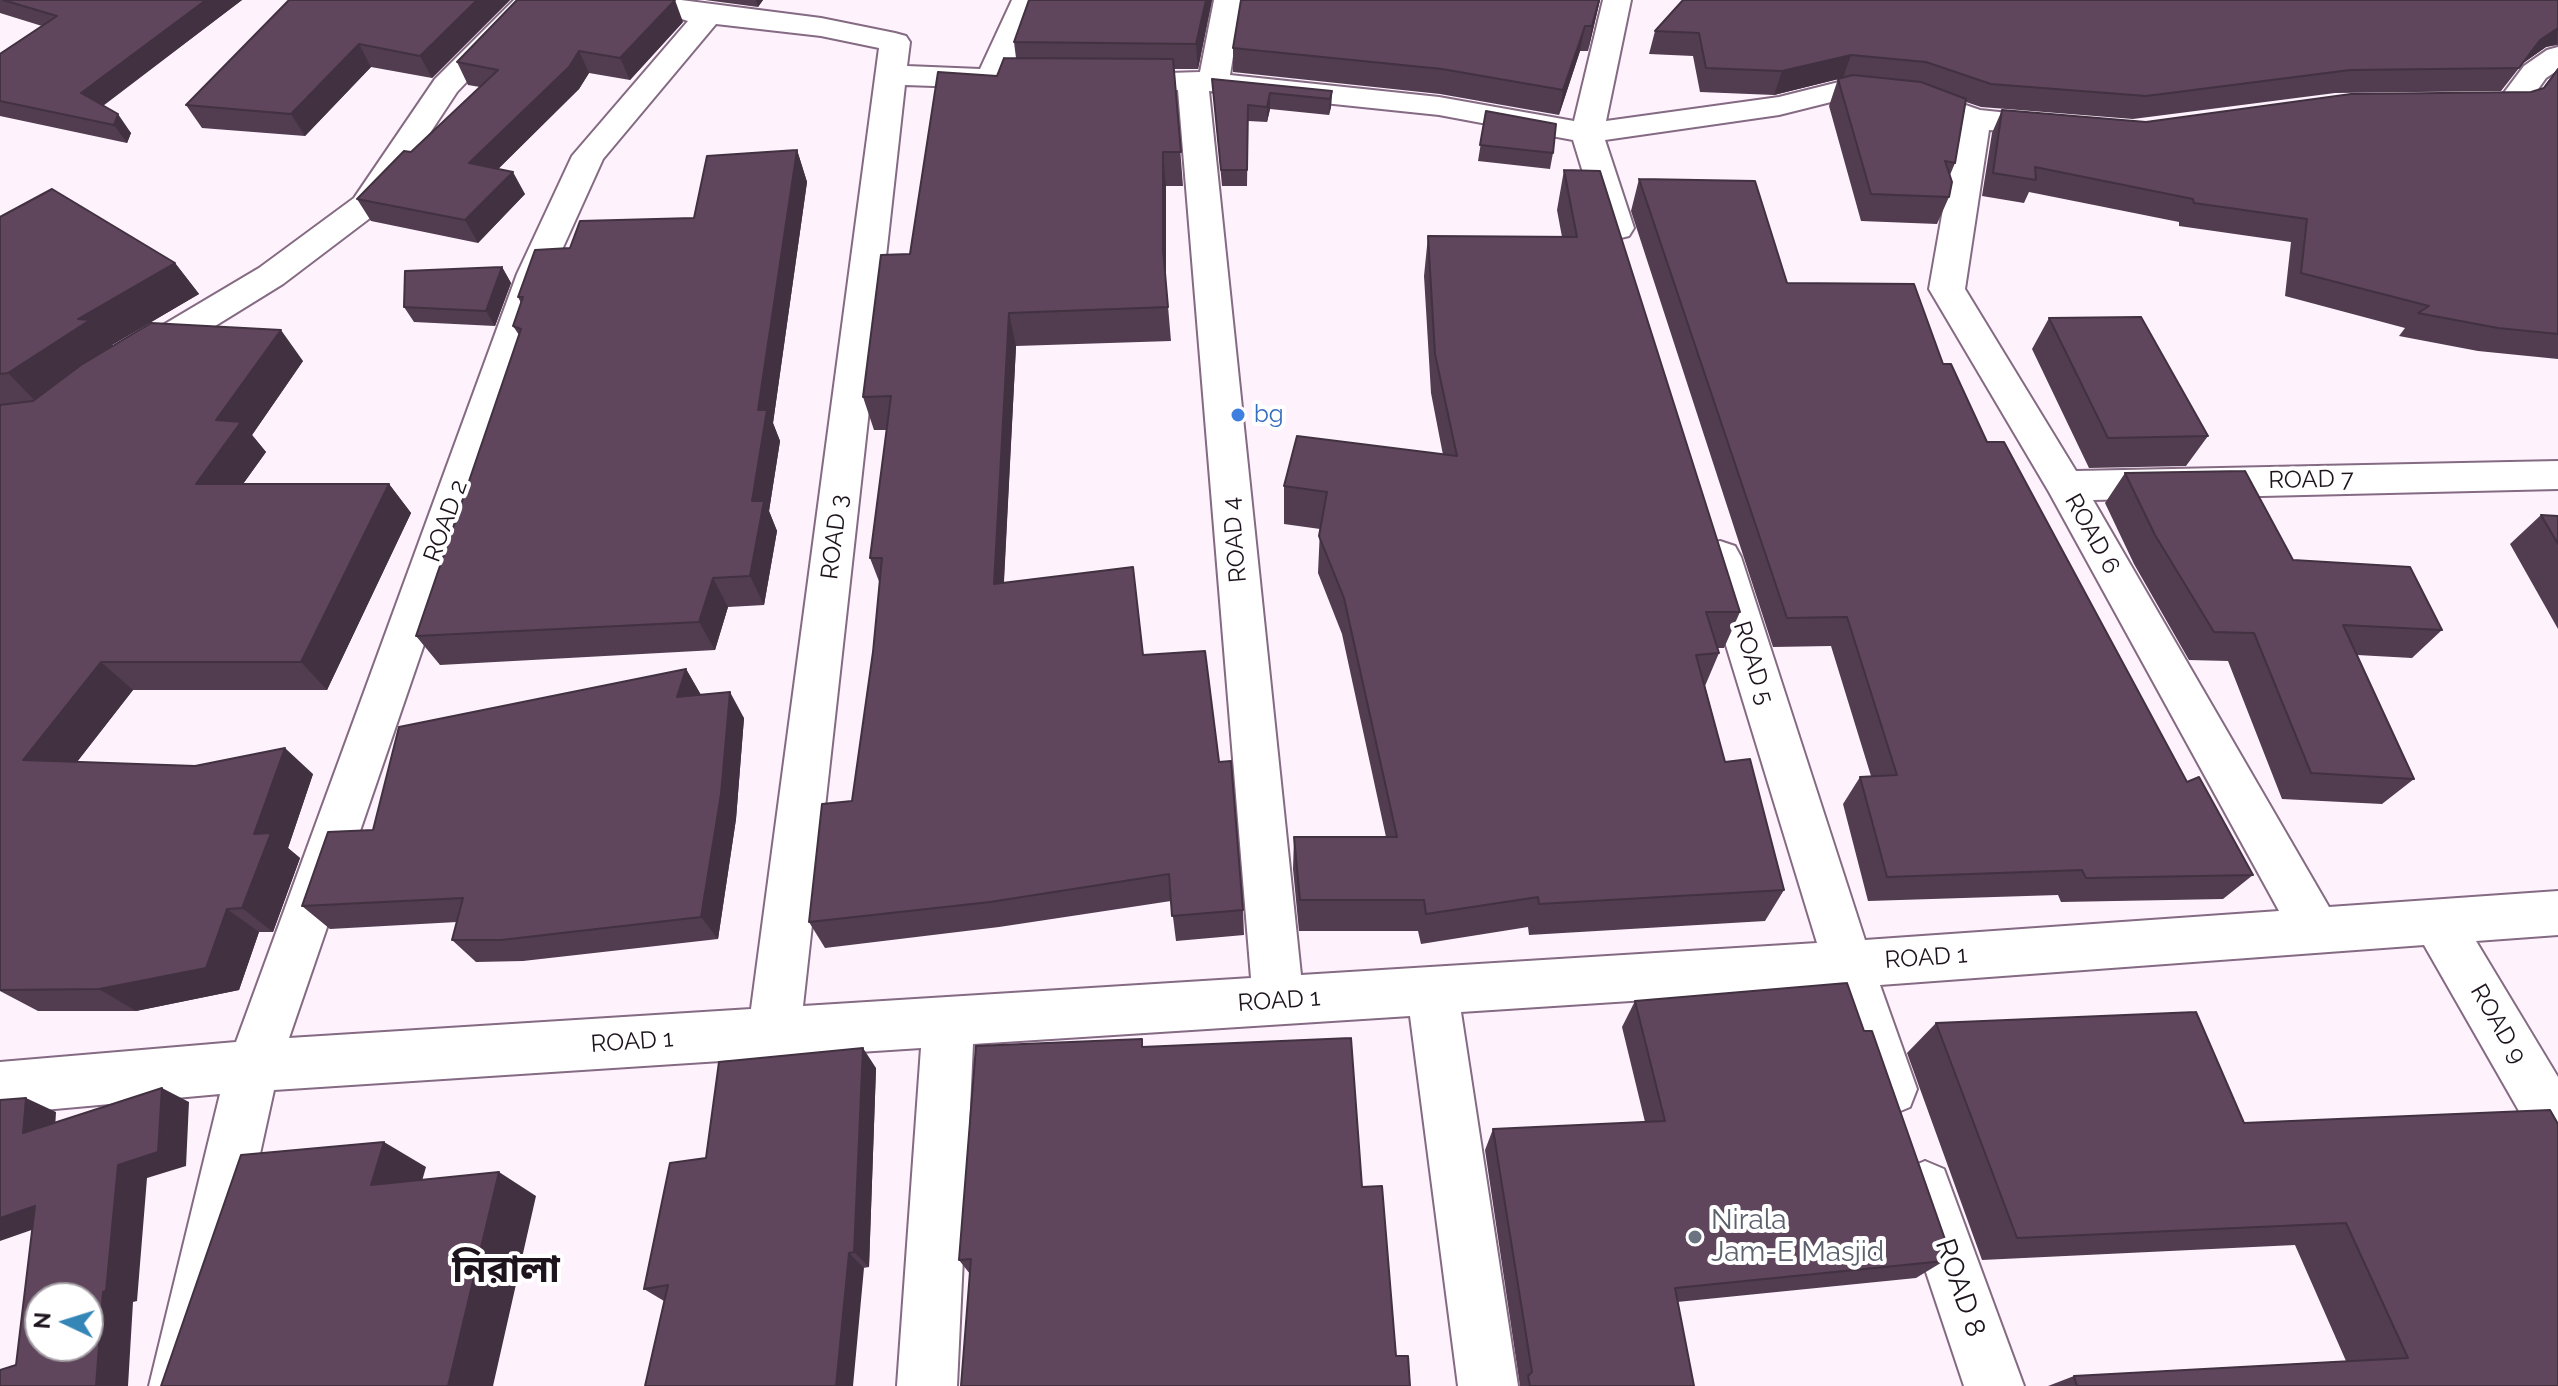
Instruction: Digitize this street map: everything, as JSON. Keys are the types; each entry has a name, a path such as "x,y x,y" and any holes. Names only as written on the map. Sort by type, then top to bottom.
{"street":[{"path":"108,375 271,276 366,205 446,86 530,0"},
{"path":"652,0 708,16 821,27 894,58 991,79 1022,80"},
{"path":"991,79 1026,0"},
{"name":"ROAD 4","path":"1228,0 1203,81 1278,1001"},
{"path":"1617,0 1587,133 1630,269"},
{"name":"ROAD 2","path":"179,1386 253,1066 534,274 588,156 708,16"},
{"path":"2438,104 2512,103 2535,72 2558,56"},
{"name":"ROAD 3","path":"774,1033 894,58"},
{"path":"1085,82 1203,81 1439,106 1587,133 1779,106 1843,90 1916,97 1975,119 2086,128"},
{"name":"ROAD 6","path":"1975,119 1947,289 2065,486 2316,931"},
{"name":"ROAD 7","path":"2065,486 2558,475"},
{"name":"ROAD 5","path":"1710,526 1848,964"},
{"name":"ROAD 1","path":"0,1088 253,1066 1848,964 2558,913"},
{"name":"ROAD 9","path":"2437,922 2558,1127"},
{"name":"ROAD 8","path":"1848,964 1994,1386"},
{"path":"1432,990 1488,1386"},
{"path":"927,1386 948,1022"}],"building":[{"path":"3,0 206,0 81,93 118,114 114,125 0,101 0,54 57,16"},
{"path":"289,0 477,0 420,56 359,44 291,114 186,105"},
{"path":"517,0 675,0 620,58 579,51 569,67 469,163 513,172 465,220 357,199 404,151 411,152 498,70 457,62"},
{"path":"1029,0 1206,0 1196,44 1014,42"},
{"path":"1241,0 1599,0 1592,26 1585,26 1563,90 1442,69 1233,48"},
{"path":"1683,0 2558,0 2558,28 2540,40 2519,68 2350,70 2146,96 1991,84 1926,62 1851,55 1782,71 1706,68 1699,33 1655,31"},
{"path":"1004,58 1173,59 1181,152 1163,152 1163,250 1168,307 1009,313 994,584 1133,567 1143,655 1205,651 1219,762 1231,761 1243,910 1172,916 1169,874 990,902 809,922 822,804 852,801 873,652 882,558 870,558 891,396 863,397 881,255 910,254 938,72 997,76"},
{"path":"2558,69 2558,334 2498,328 2418,313 2429,306 2301,273 2307,219 2194,203 2193,199 2035,167 2036,180 1993,173 2002,110 2146,122 2351,94 2531,92 2544,88"},
{"path":"1853,75 1921,82 1966,99 1955,163 1945,161 1952,182 1949,197 1871,194 1838,79"},
{"path":"1212,79 1332,91 1330,99 1270,93 1267,107 1248,105 1247,170 1221,170"},
{"path":"1486,111 1556,124 1553,153 1480,145"},
{"path":"797,150 758,410 767,410 752,501 764,501 750,576 713,578 699,622 416,636 521,329 513,326 523,297 518,297 535,250 570,248 580,221 694,218 707,156"},
{"path":"1564,170 1600,171 1740,612 1706,612 1719,653 1696,655 1725,762 1750,759 1784,890 1539,904 1538,897 1426,914 1424,900 1300,900 1294,837 1397,837 1344,598 1319,536 1327,492 1284,486 1297,436 1457,456 1435,354 1428,236 1577,237"},
{"path":"1639,179 1755,181 1787,283 1914,284 1943,364 1951,364 1987,442 2004,442 2187,782 2199,777 2253,875 2086,878 2082,870 1887,877 1860,777 1897,775 1847,617 1787,618"},
{"path":"52,189 175,263 78,319 90,320 8,373 0,374 0,217"},
{"path":"502,267 486,311 404,307 405,271"},
{"path":"2141,317 2208,436 2108,438 2049,318"},
{"path":"151,323 281,330 216,420 241,422 196,484 389,484 301,662 101,662 23,760 195,766 285,748 254,834 271,833 242,908 227,909 206,968 99,989 0,990 0,405 33,401 81,365"},
{"path":"2245,471 2293,560 2410,567 2442,630 2343,625 2414,779 2311,773 2254,633 2214,632 2155,535 2125,473"},
{"path":"2541,515 2558,516 2558,544"},
{"path":"686,669 677,697 730,692 721,794 701,917 501,940 452,940 463,898 302,906 328,832 373,830 399,727"},
{"path":"1847,983 1864,1031 1872,1031 1947,1245 1938,1245 1944,1261 1675,1288 1694,1386 1530,1386 1528,1376 1532,1372 1493,1129 1665,1121 1635,1001"},
{"path":"2196,1012 2244,1123 2550,1110 2558,1124 2558,1386 2077,1386 2074,1376 2408,1358 2346,1223 2017,1238 1936,1023"},
{"path":"1351,1038 1362,1187 1382,1186 1396,1356 1408,1356 1410,1386 961,1386 971,1259 959,1260 976,1046 1142,1039 1142,1047"},
{"path":"863,1048 854,1252 849,1253 836,1386 645,1386 668,1285 644,1289 670,1163 706,1158 719,1062"},
{"path":"162,1088 158,1152 118,1165 106,1291 104,1282 26,1282 35,1206 0,1218 0,1100 26,1098 23,1133"},
{"path":"384,1142 371,1185 499,1172 448,1386 161,1386 241,1155"},
{"path":"24,1298 24,1362 98,1362 96,1386 0,1386 0,1370 16,1365"}],"place":[{"name":"bg","path":"1238,415"},
{"name":"Nirala Jam-E Masjid","path":"1695,1237"}],"district":[{"name":"নিরালা","path":"506,1271"}]}
